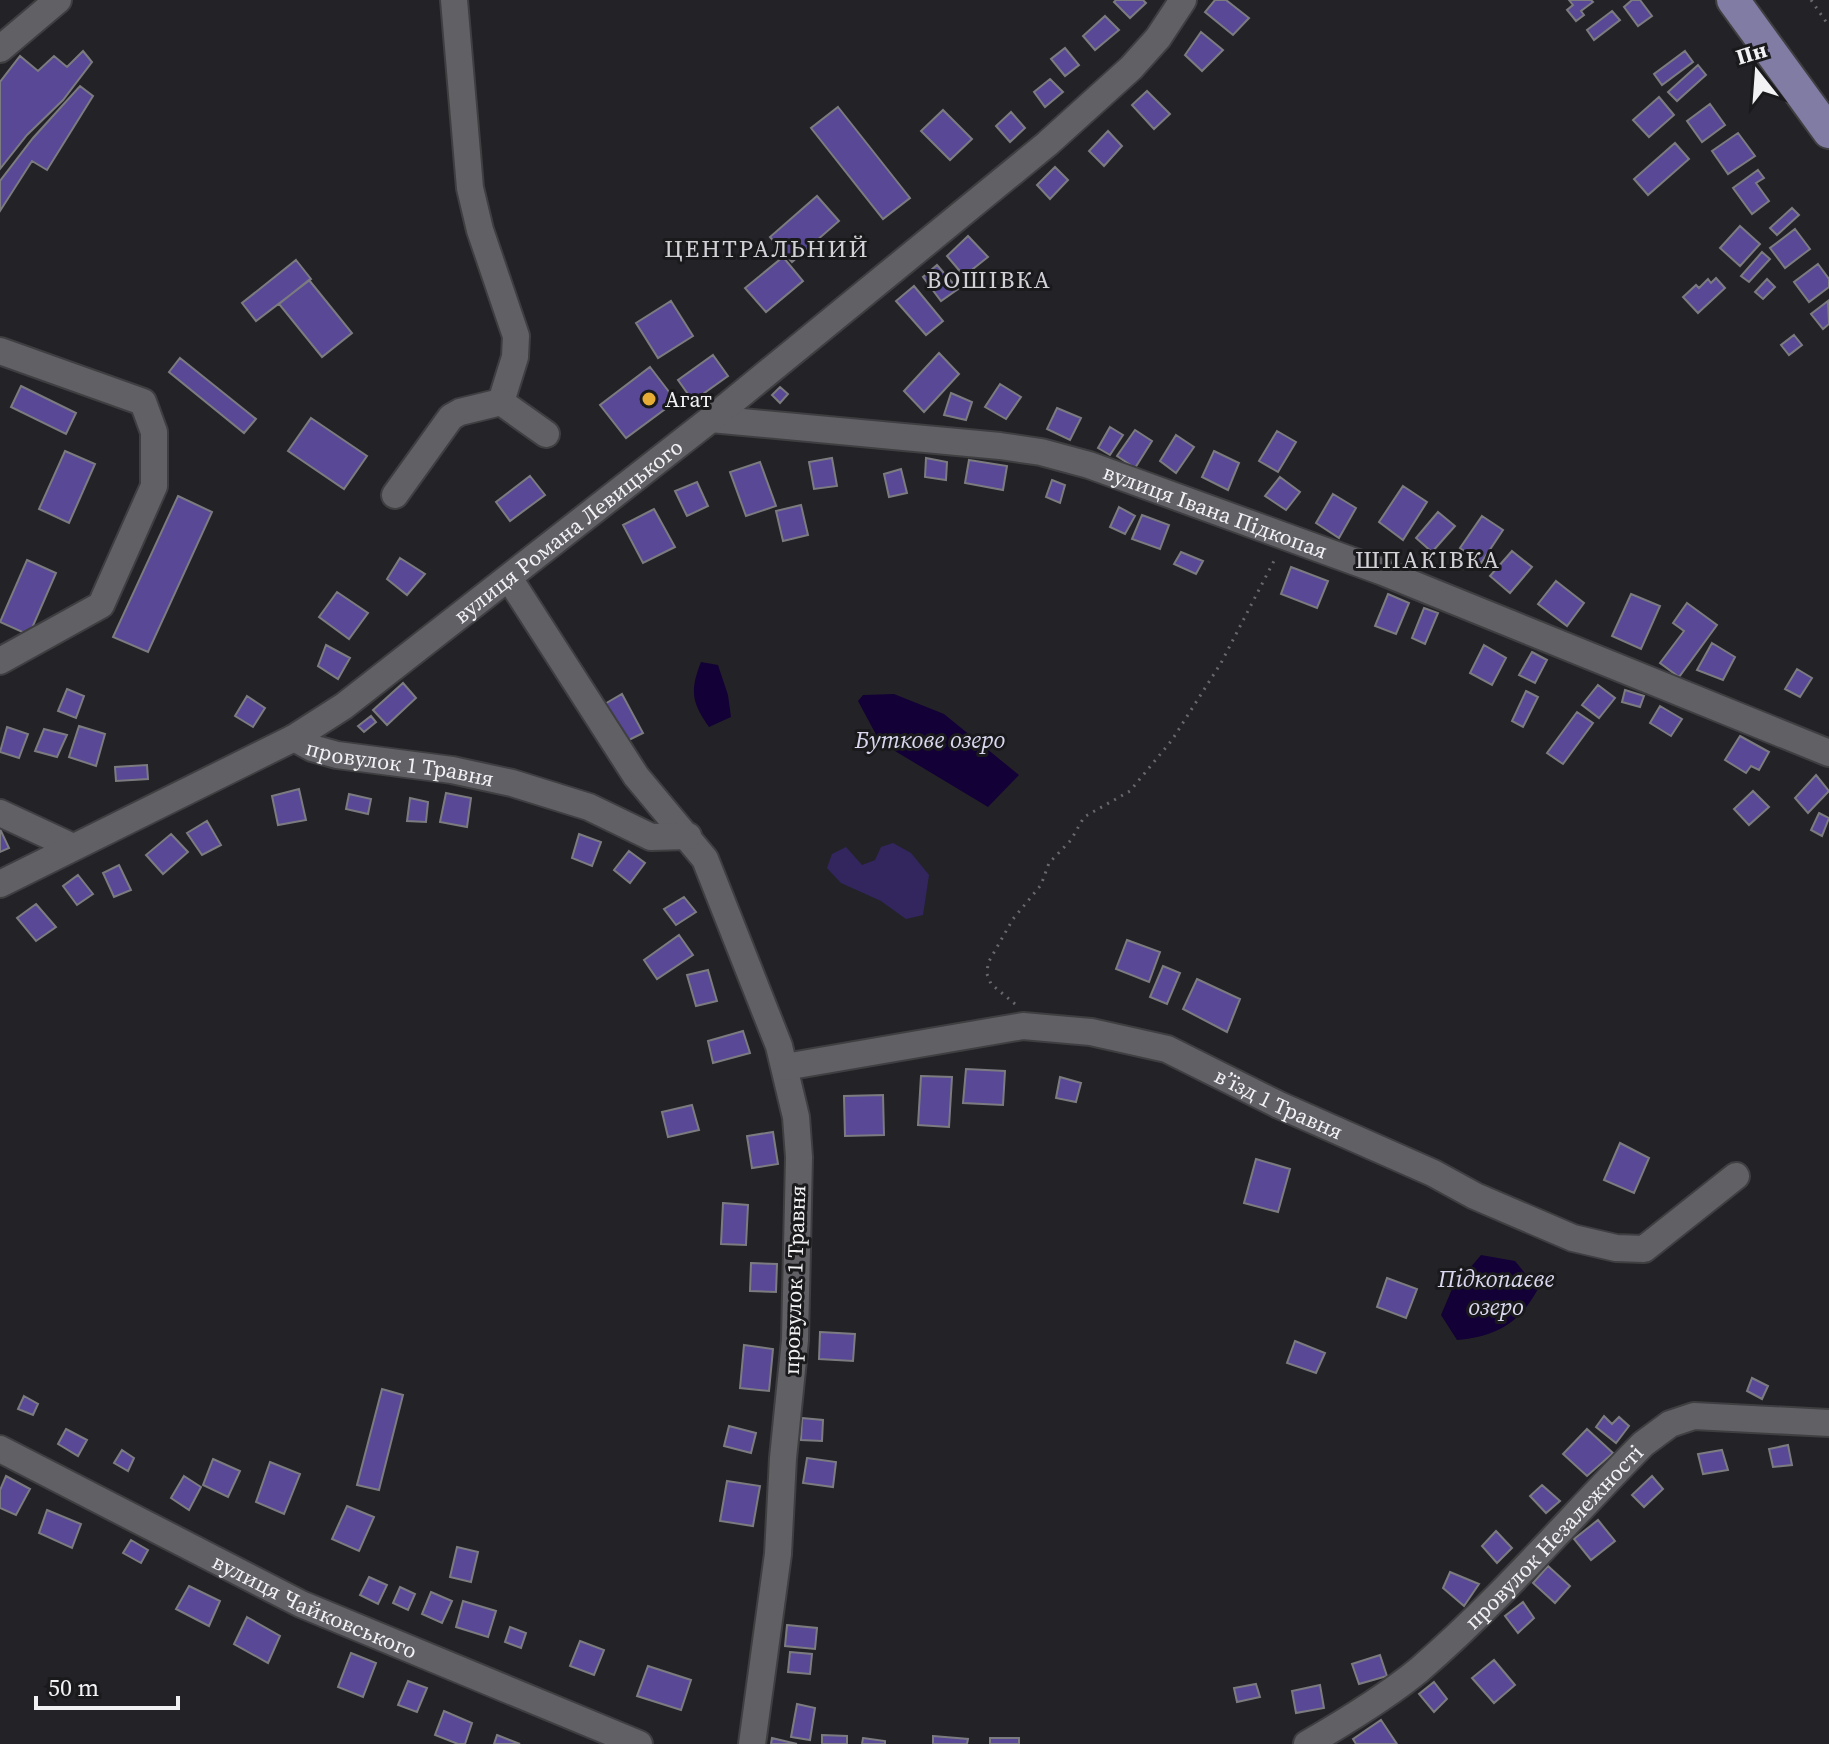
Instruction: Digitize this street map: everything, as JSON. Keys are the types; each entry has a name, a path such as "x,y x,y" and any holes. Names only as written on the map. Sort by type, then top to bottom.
{"main road":[{"path":"1733,0 1829,132"}],"street":[{"path":"0,49 58,0"},
{"path":"454,0 470,188 480,230 516,336 515,357 501,402"},
{"name":"вулиця Романа Левицького","path":"0,884 294,738 344,706 711,419 1047,144 1131,68 1158,38 1183,0"},
{"path":"0,351 143,402 154,432 154,486 101,605 0,661"},
{"path":"395,495 451,417 460,412 501,402 546,434"},
{"name":"вулиця Івана Підкопая","path":"711,419 1041,452 1089,465 1287,535 1829,753"},
{"name":"провулок 1 Травня","path":"509,578 636,776 705,859 773,1029 785,1067 799,1138 795,1340 783,1458 776,1580 752,1744"},
{"name":"провулок 1 Травня","path":"294,738 312,748 337,755 452,770 512,783 589,807 651,837 688,836"},
{"path":"0,813 73,847"},
{"name":"в’їзд 1 Травня","path":"785,1067 1023,1026 1091,1032 1167,1049 1279,1105 1433,1173 1475,1196 1573,1238 1616,1248 1644,1249 1736,1176"},
{"name":"провулок Незалежності","path":"1307,1744 1417,1671 1643,1444 1670,1424 1706,1415 1829,1423"},
{"name":"вулиця Чайковського","path":"0,1449 301,1604 639,1744"}],"path":[{"path":"1811,0 1829,26"},
{"path":"1023,1026 1017,1007 988,979 987,969 992,955 1013,919 1041,885 1049,863 1065,847 1084,817 1130,791 1172,740 1221,663 1287,535"}],"shaded area":[{"path":"893,843 911,853 929,875 923,915 906,919 881,901 841,883 827,868 832,854 846,847 862,865 875,860 881,847"}],"water":[{"path":"701,662 718,665 728,695 731,717 709,727 694,696"},
{"name":"Буткове озеро","path":"894,694 944,714 1019,775 988,807 880,742 858,701 863,695"},
{"name":"Підкопаєве озеро","path":"1481,1255 1515,1261 1538,1289 1523,1311 1505,1326 1483,1335 1457,1340 1441,1315 1452,1289"}],"building":[{"path":"1143,0 1146,3 1130,18 1114,2"},
{"path":"1215,0 1226,0 1249,18 1233,35 1205,12"},
{"path":"1569,0 1593,2 1581,11 1584,15 1576,21 1567,10 1573,5"},
{"path":"1632,0 1640,0 1652,16 1638,26 1624,7"},
{"path":"1612,11 1620,20 1594,40 1587,30"},
{"path":"1105,16 1119,30 1095,50 1083,36"},
{"path":"1201,32 1223,50 1202,71 1185,55"},
{"path":"1065,48 1079,65 1065,76 1051,59"},
{"path":"83,51 92,62 63,100 27,135 0,169 0,82 20,56 38,71 54,56 67,67"},
{"path":"1685,51 1693,62 1662,85 1654,74"},
{"path":"1698,65 1706,75 1677,101 1668,92"},
{"path":"1050,79 1063,92 1045,107 1034,92"},
{"path":"80,86 93,96 47,170 32,161 0,211 0,181 33,138"},
{"path":"1147,91 1170,114 1154,129 1132,105"},
{"path":"1659,97 1674,115 1649,137 1633,120"},
{"path":"1710,104 1725,125 1702,142 1687,121"},
{"path":"838,107 910,198 883,219 811,128"},
{"path":"943,110 972,139 950,160 921,131"},
{"path":"1011,112 1025,128 1010,142 996,126"},
{"path":"1108,131 1122,146 1104,166 1089,151"},
{"path":"1738,133 1755,156 1728,174 1712,151"},
{"path":"1675,143 1689,159 1648,195 1634,179"},
{"path":"1055,167 1068,180 1050,199 1037,185"},
{"path":"1758,170 1764,178 1756,183 1769,201 1752,214 1733,188"},
{"path":"817,196 839,221 792,262 770,237"},
{"path":"1792,208 1799,215 1777,235 1770,228"},
{"path":"1740,226 1760,244 1740,266 1720,248"},
{"path":"1795,229 1810,249 1785,268 1770,248"},
{"path":"968,236 988,257 964,276 947,256"},
{"path":"1762,252 1770,259 1749,282 1741,276"},
{"path":"783,257 803,281 766,312 745,288"},
{"path":"296,260 311,279 256,321 242,303"},
{"path":"1818,264 1829,279 1829,287 1809,302 1794,282"},
{"path":"937,265 958,289 941,301 923,277"},
{"path":"1716,278 1725,288 1698,313 1683,297 1696,285 1699,288 1708,279 1711,283"},
{"path":"1767,279 1775,287 1763,299 1755,292"},
{"path":"309,280 352,333 322,357 279,304"},
{"path":"914,286 943,321 926,335 896,301"},
{"path":"671,301 693,336 658,358 636,323"},
{"path":"1828,301 1829,324 1823,329 1811,314"},
{"path":"1794,335 1802,345 1789,355 1781,345"},
{"path":"939,353 959,374 924,412 904,391"},
{"path":"713,355 728,376 693,401 678,380"},
{"path":"180,358 256,419 244,433 169,372"},
{"path":"650,367 676,401 626,438 600,405"},
{"path":"1000,384 1021,397 1006,419 985,407"},
{"path":"21,386 76,413 66,434 11,407"},
{"path":"780,387 788,394 780,403 772,395"},
{"path":"951,393 972,402 966,420 944,415"},
{"path":"1057,408 1081,418 1070,440 1047,429"},
{"path":"311,418 367,456 344,489 288,451"},
{"path":"1110,427 1123,435 1110,455 1098,448"},
{"path":"1135,430 1152,441 1135,468 1117,456"},
{"path":"1277,431 1296,442 1278,472 1259,461"},
{"path":"1176,435 1194,447 1176,473 1160,461"},
{"path":"65,451 95,464 69,523 39,509"},
{"path":"1214,451 1239,463 1228,490 1202,477"},
{"path":"832,458 837,486 814,489 809,462"},
{"path":"926,458 947,462 946,480 925,477"},
{"path":"969,460 1007,466 1003,490 965,483"},
{"path":"760,462 776,506 746,516 730,472"},
{"path":"901,469 907,493 889,497 884,474"},
{"path":"530,476 545,495 510,521 496,502"},
{"path":"1280,477 1300,492 1286,510 1265,496"},
{"path":"1052,480 1065,485 1060,503 1046,497"},
{"path":"697,482 708,506 687,516 675,491"},
{"path":"1403,486 1427,502 1403,540 1379,522"},
{"path":"1333,494 1356,508 1339,538 1316,523"},
{"path":"178,496 212,512 148,652 113,637"},
{"path":"801,505 808,535 783,541 776,511"},
{"path":"1119,507 1135,516 1125,534 1110,527"},
{"path":"654,509 675,547 643,563 623,525"},
{"path":"1438,512 1455,526 1432,552 1416,538"},
{"path":"1142,515 1169,525 1160,549 1132,539"},
{"path":"1482,516 1503,530 1481,563 1460,548"},
{"path":"1512,551 1532,567 1510,593 1490,576"},
{"path":"1181,552 1203,561 1196,574 1174,564"},
{"path":"400,558 425,574 407,595 387,579"},
{"path":"27,560 56,573 29,635 0,622"},
{"path":"1291,567 1328,581 1317,608 1281,594"},
{"path":"1556,581 1584,603 1567,626 1538,604"},
{"path":"337,592 368,613 349,639 319,617"},
{"path":"1388,594 1409,603 1396,634 1375,626"},
{"path":"1631,594 1660,606 1641,649 1612,636"},
{"path":"1687,603 1717,625 1679,677 1660,663 1684,631 1673,623"},
{"path":"1424,608 1438,613 1425,644 1412,638"},
{"path":"1712,643 1735,657 1723,680 1697,670"},
{"path":"326,645 350,658 338,679 318,666"},
{"path":"1484,645 1506,658 1492,685 1470,673"},
{"path":"1532,652 1547,660 1535,683 1519,675"},
{"path":"1797,669 1812,678 1800,697 1785,689"},
{"path":"403,683 416,698 387,725 373,710"},
{"path":"1598,685 1615,698 1599,718 1582,705"},
{"path":"67,689 84,696 76,718 58,711"},
{"path":"1625,690 1644,696 1640,707 1622,702"},
{"path":"1526,691 1538,697 1523,727 1512,721"},
{"path":"622,694 643,733 625,742 603,705"},
{"path":"247,696 265,708 253,727 235,716"},
{"path":"1660,706 1682,719 1671,736 1650,723"},
{"path":"1577,712 1593,723 1563,764 1547,753"},
{"path":"371,716 376,722 364,732 358,726"},
{"path":"79,726 105,734 96,766 69,757"},
{"path":"7,727 28,734 19,758 0,752"},
{"path":"44,729 67,735 57,757 35,751"},
{"path":"1740,736 1769,752 1759,770 1751,766 1746,773 1725,760"},
{"path":"147,765 148,779 116,781 115,767"},
{"path":"1816,775 1829,791 1808,813 1795,798"},
{"path":"299,789 306,820 278,825 272,796"},
{"path":"1753,791 1769,807 1749,825 1734,809"},
{"path":"446,793 471,798 467,827 440,822"},
{"path":"349,794 371,799 368,814 346,809"},
{"path":"410,798 428,802 426,822 407,821"},
{"path":"1819,813 1829,818 1822,836 1811,830"},
{"path":"207,821 221,845 202,855 187,833"},
{"path":"0,829 9,848 0,852"},
{"path":"171,834 188,852 163,874 146,855"},
{"path":"579,834 601,842 592,866 572,858"},
{"path":"629,851 645,863 630,883 614,870"},
{"path":"119,865 131,890 114,897 103,873"},
{"path":"78,875 93,894 77,905 63,886"},
{"path":"684,897 696,912 676,925 664,909"},
{"path":"36,904 56,927 36,941 17,918"},
{"path":"679,935 693,955 657,979 644,960"},
{"path":"1127,940 1160,952 1149,982 1116,969"},
{"path":"1163,966 1180,973 1167,1004 1150,997"},
{"path":"708,970 717,1001 696,1006 687,975"},
{"path":"1197,979 1240,999 1227,1032 1183,1009"},
{"path":"743,1031 750,1053 713,1063 708,1041"},
{"path":"966,1069 1005,1071 1003,1105 963,1103"},
{"path":"921,1076 952,1077 949,1127 918,1125"},
{"path":"1060,1077 1081,1083 1076,1102 1056,1098"},
{"path":"883,1095 884,1135 845,1136 844,1096"},
{"path":"692,1105 699,1130 668,1137 662,1112"},
{"path":"773,1132 778,1164 752,1168 747,1136"},
{"path":"1620,1143 1649,1158 1634,1193 1604,1180"},
{"path":"1256,1159 1290,1169 1278,1212 1244,1203"},
{"path":"723,1203 748,1205 746,1245 721,1244"},
{"path":"751,1263 777,1264 776,1292 750,1291"},
{"path":"1387,1278 1417,1289 1406,1318 1377,1307"},
{"path":"820,1332 855,1334 853,1361 819,1359"},
{"path":"1295,1341 1325,1353 1316,1373 1287,1363"},
{"path":"744,1345 773,1349 769,1391 740,1388"},
{"path":"1752,1378 1768,1386 1762,1399 1747,1391"},
{"path":"382,1389 403,1395 379,1490 357,1485"},
{"path":"24,1396 38,1404 33,1415 18,1409"},
{"path":"1604,1416 1612,1424 1619,1417 1629,1426 1616,1443 1596,1427"},
{"path":"802,1418 823,1420 822,1441 801,1440"},
{"path":"729,1426 756,1433 751,1453 724,1446"},
{"path":"66,1429 87,1440 78,1456 58,1444"},
{"path":"1587,1429 1613,1453 1587,1476 1563,1454"},
{"path":"1788,1445 1792,1465 1773,1467 1769,1449"},
{"path":"122,1450 134,1458 128,1471 114,1463"},
{"path":"1722,1450 1728,1470 1703,1474 1698,1454"},
{"path":"807,1458 836,1462 833,1487 803,1483"},
{"path":"213,1459 240,1471 228,1497 203,1485"},
{"path":"270,1462 300,1474 284,1514 256,1502"},
{"path":"6,1476 30,1489 16,1515 0,1508 0,1490"},
{"path":"184,1476 201,1487 189,1510 171,1498"},
{"path":"1652,1476 1663,1489 1644,1507 1632,1495"},
{"path":"727,1481 760,1486 753,1526 720,1521"},
{"path":"1542,1485 1560,1501 1546,1513 1530,1496"},
{"path":"347,1506 374,1517 359,1551 332,1539"},
{"path":"47,1510 81,1524 72,1548 39,1533"},
{"path":"1598,1520 1615,1541 1591,1560 1574,1539"},
{"path":"1496,1531 1512,1548 1497,1563 1482,1546"},
{"path":"131,1540 148,1550 141,1563 123,1553"},
{"path":"457,1547 478,1552 471,1582 450,1577"},
{"path":"1548,1566 1570,1586 1555,1603 1533,1583"},
{"path":"1450,1572 1479,1584 1464,1606 1443,1588"},
{"path":"369,1577 387,1585 378,1604 360,1595"},
{"path":"189,1586 220,1601 209,1626 176,1609"},
{"path":"400,1587 415,1594 408,1610 393,1603"},
{"path":"431,1592 452,1601 442,1623 422,1614"},
{"path":"463,1601 496,1611 488,1637 456,1627"},
{"path":"1523,1602 1534,1618 1518,1633 1505,1616"},
{"path":"247,1617 280,1636 268,1663 234,1644"},
{"path":"787,1625 817,1628 815,1649 785,1646"},
{"path":"510,1627 526,1633 521,1648 505,1642"},
{"path":"580,1641 604,1650 594,1675 570,1666"},
{"path":"790,1652 812,1654 810,1674 788,1672"},
{"path":"351,1653 376,1663 363,1697 338,1687"},
{"path":"1380,1655 1387,1676 1359,1684 1352,1664"},
{"path":"1494,1660 1515,1685 1494,1703 1472,1678"},
{"path":"648,1666 691,1680 681,1710 637,1696"},
{"path":"408,1681 427,1688 417,1712 398,1705"},
{"path":"1434,1682 1447,1699 1434,1712 1419,1694"},
{"path":"1256,1684 1260,1697 1237,1702 1234,1688"},
{"path":"1320,1685 1324,1708 1296,1713 1292,1691"},
{"path":"797,1704 815,1708 810,1740 791,1737"},
{"path":"444,1711 472,1723 465,1744 435,1735"},
{"path":"1381,1720 1397,1744 1356,1744 1353,1739"},
{"path":"497,1735 520,1744 494,1744"},
{"path":"822,1735 847,1736 847,1744 822,1744"},
{"path":"933,1736 968,1739 967,1744 933,1744"},
{"path":"772,1738 797,1744 771,1744"},
{"path":"863,1738 885,1741 885,1744 862,1744"},
{"path":"990,1738 1019,1738 1019,1744 990,1744"}],"place":[{"name":"Агат","path":"649,399"}],"district":[{"name":"ЦЕНТРАЛЬНИЙ","path":"767,248"},
{"name":"ВОШІВКА","path":"989,279"},
{"name":"ШПАКІВКА","path":"1428,559"}]}
